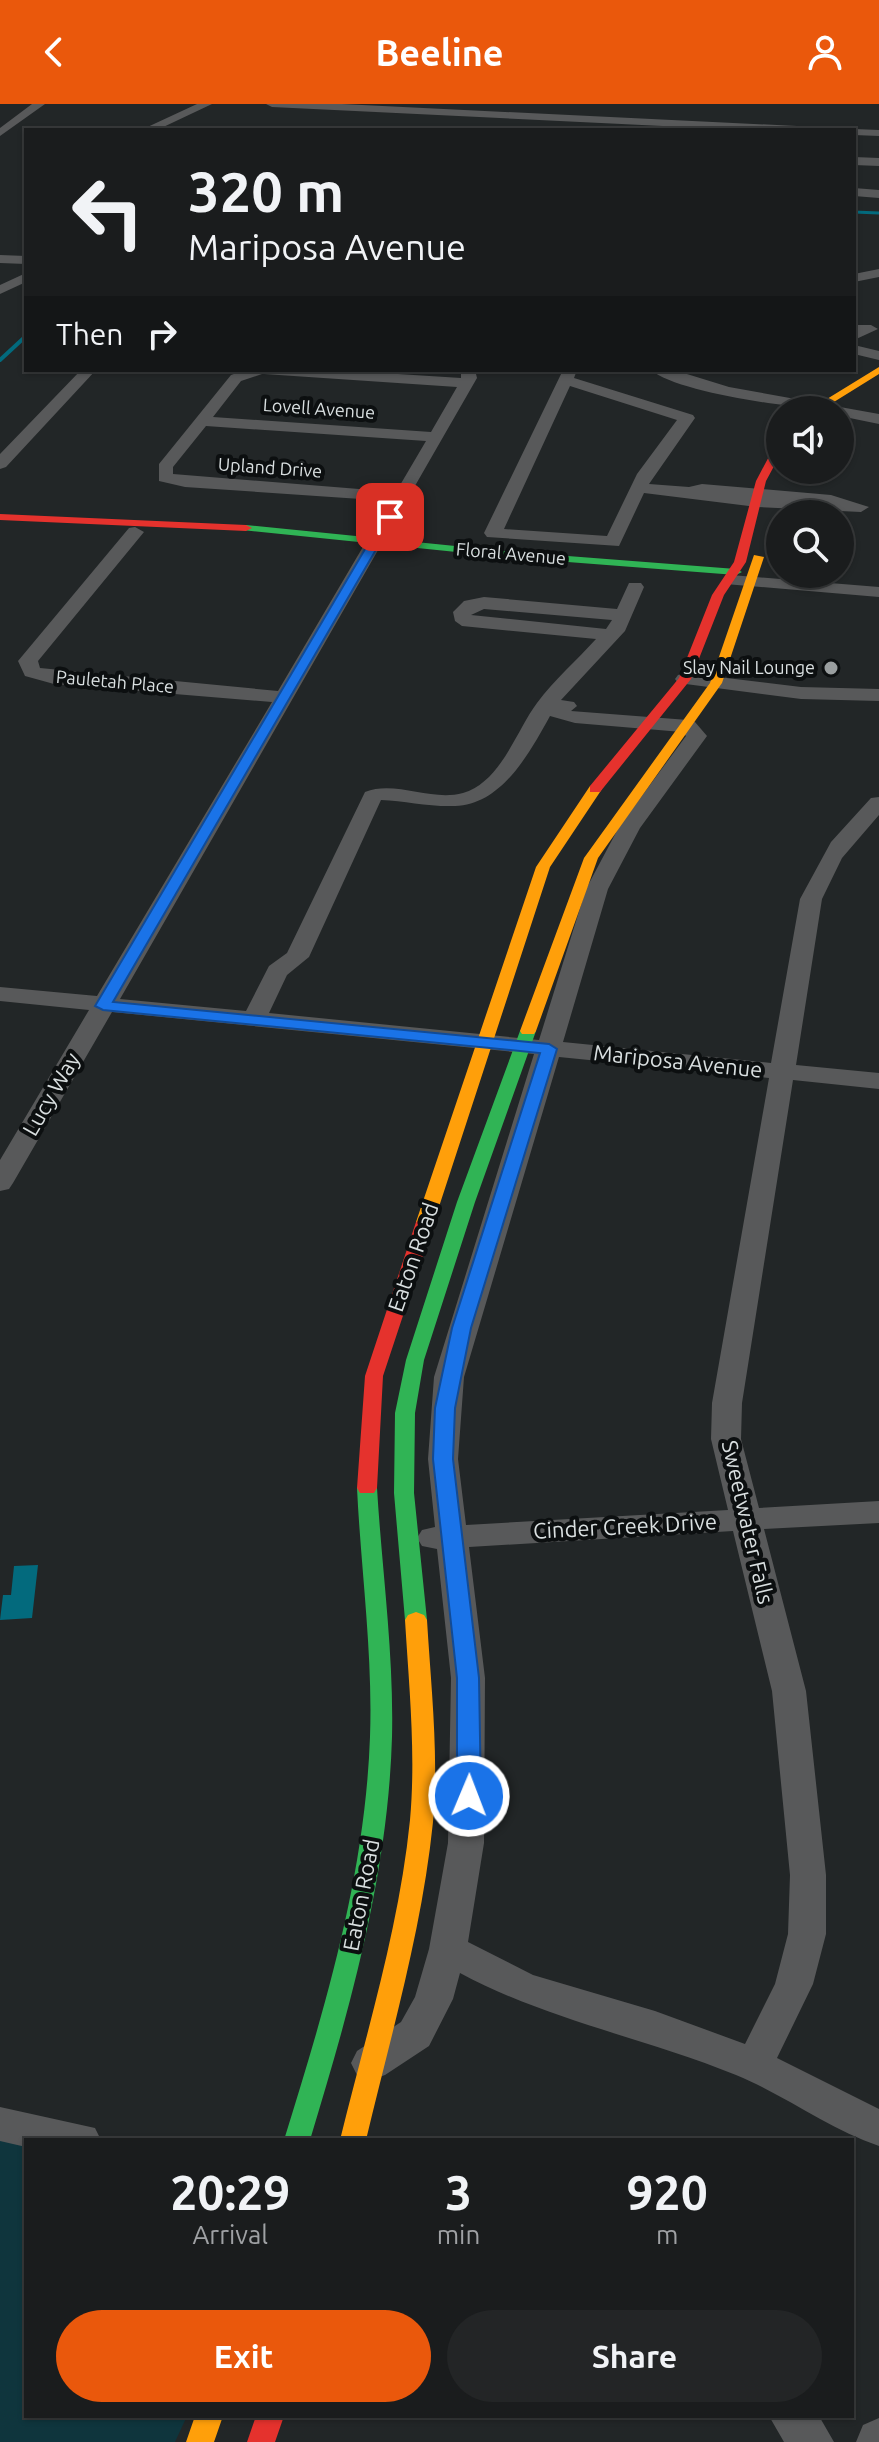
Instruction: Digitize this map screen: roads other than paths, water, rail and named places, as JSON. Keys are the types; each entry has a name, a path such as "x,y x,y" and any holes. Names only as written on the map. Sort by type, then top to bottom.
{"street":[{"path":"0,133 39,104"},
{"path":"152,128 206,104"},
{"path":"272,104 452,108 534,117 774,128"},
{"path":"303,122 319,105"},
{"path":"438,123 452,108"},
{"path":"791,128 796,114"},
{"path":"526,128 534,117"},
{"path":"856,132 879,133"},
{"path":"856,161 879,162"},
{"path":"856,192 879,194"},
{"path":"0,259 24,260"},
{"path":"856,278 879,273"},
{"path":"0,290 24,278"},
{"path":"856,335 875,327"},
{"path":"856,350 879,356"},
{"path":"842,396 879,370"},
{"path":"0,464 87,372"},
{"path":"202,421 236,378 255,372"},
{"path":"330,372 468,376"},
{"path":"665,372 727,391 766,398"},
{"path":"568,375 687,418 639,488 613,542 493,533 568,375"},
{"name":"Lucy Way","path":"0,1183 373,545 468,376"},
{"path":"846,396 879,376"},
{"path":"854,414 879,419"},
{"name":"Lovell Avenue","path":"202,421 434,437"},
{"name":"Upland Drive","path":"202,421 162,472 165,477 185,482 400,497"},
{"name":"Eaton Road","path":"353,2138 411,1887 421,1821 423,1743 411,1540 404,1493 405,1413 415,1360 466,1202 535,1048 605,868 630,827 697,736 688,726 716,683 766,482"},
{"path":"764,499 771,484"},
{"path":"639,488 689,492 702,489 764,499 861,507 879,501"},
{"path":"861,507 879,519"},
{"name":"Floral Avenue","path":"0,517 218,526 373,545"},
{"name":"Floral Avenue","path":"0,527 373,545 743,576 879,592"},
{"name":"Pauletah Place","path":"135,532 28,661 32,672 54,678 283,697"},
{"name":"Eaton Road","path":"298,2138 361,1918 380,1784 381,1678 365,1425 374,1376 543,867 638,722 685,679 718,595 743,576"},
{"name":"Floral Avenue","path":"743,576 879,582"},
{"path":"253,1021 277,971 297,957 372,796 380,793 463,800 478,795 522,750 550,707 612,635 635,587"},
{"path":"612,635 469,622 462,617 462,612 470,605 484,603 624,615"},
{"path":"685,679 831,695 879,695"},
{"path":"550,707 559,715 613,724 638,722 688,726"},
{"name":"Sweetwater Falls","path":"754,2065 794,1984 807,1934 808,1875 800,1773 789,1691 726,1439 727,1403 811,899 820,875 844,835 872,818"},
{"name":"Mariposa Avenue","path":"0,994 879,1081"},
{"name":"Eaton Road","path":"371,2064 415,2034 423,2024 448,1949 466,1843 470,1728 468,1678 443,1459 449,1377 535,1048"},
{"name":"Cinder Creek Drive","path":"371,1543 879,1512"},
{"path":"448,1949 522,1988 655,2027 754,2065 879,2129"},
{"path":"0,2124 71,2138"},
{"path":"200,2442 208,2418"},
{"path":"261,2442 269,2418"},
{"path":"793,2418 812,2442"}],"water":[{"path":"38,1565 32,1618 0,1620 3,1595 11,1595 14,1566"}],"waterway":[{"path":"856,212 879,213"},
{"path":"0,360 24,338"}],"place":[{"name":"Slay Nail Lounge","path":"831,668"}]}
